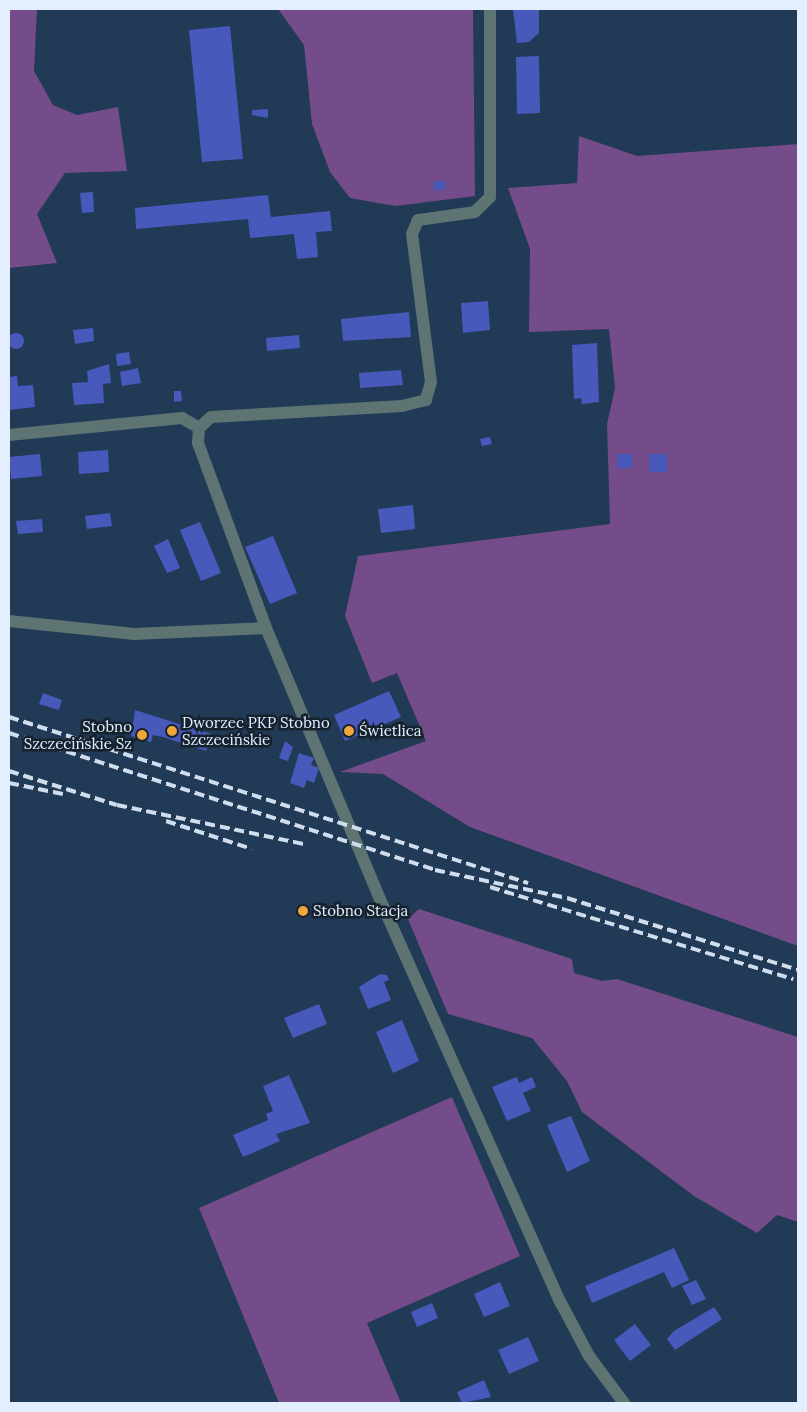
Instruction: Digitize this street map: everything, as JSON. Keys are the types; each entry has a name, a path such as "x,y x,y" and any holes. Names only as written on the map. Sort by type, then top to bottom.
{"street":[{"path":"199,428 211,417 402,406 426,400 431,382 412,234 418,220 475,212 490,197 490,9"},
{"path":"9,435 182,418 199,428"},
{"path":"199,428 204,465 266,628 383,906 554,1288 580,1341 624,1403"},
{"path":"9,622 134,634 266,628"}],"shaded area":[{"path":"9,9 37,9 34,71 53,105 77,115 118,107 127,171 65,173 37,214 57,263 9,268"},
{"path":"278,9 473,9 475,196 395,206 350,198 330,172 312,124 304,45"},
{"path":"579,136 637,156 798,144 798,946 470,827 383,774 340,772 426,741 397,673 372,683 345,616 358,556 610,524 607,424 615,388 609,329 529,332 530,249 508,188 577,183"},
{"path":"419,909 572,959 574,973 602,981 617,979 798,1037 798,1222 777,1215 757,1233 694,1196 582,1112 567,1081 532,1038 448,1014 408,919"},
{"path":"452,1097 520,1256 367,1323 401,1403 279,1403 199,1208"}],"building":[{"path":"513,9 539,9 539,33 529,42 517,43"},
{"path":"230,26 243,159 202,162 189,30"},
{"path":"539,56 540,113 517,114 516,57"},
{"path":"268,109 268,118 252,115 252,110"},
{"path":"444,180 446,189 435,191 433,182"},
{"path":"93,192 94,212 82,213 80,193"},
{"path":"268,195 271,217 330,211 332,231 316,232 318,257 297,259 294,234 250,238 248,219 136,229 135,208"},
{"path":"488,301 490,330 463,333 461,303"},
{"path":"409,312 411,337 343,341 341,319"},
{"path":"93,328 94,341 75,344 73,330"},
{"path":"16,333 22,335 24,341 22,347 16,349 10,347 8,341 10,335"},
{"path":"299,335 300,348 267,351 266,338"},
{"path":"597,343 599,402 582,404 581,398 574,399 572,345"},
{"path":"129,352 131,364 117,366 116,354"},
{"path":"109,364 111,383 103,384 104,403 74,405 72,383 88,382 87,371"},
{"path":"138,368 141,383 122,386 120,372"},
{"path":"401,370 403,385 360,388 359,373"},
{"path":"17,376 18,386 33,385 35,407 9,410 9,377"},
{"path":"174,391 181,391 182,401 174,402"},
{"path":"490,437 492,444 482,446 480,439"},
{"path":"108,450 109,472 79,474 78,452"},
{"path":"40,454 42,476 11,479 9,457"},
{"path":"617,454 632,454 633,468 617,468"},
{"path":"649,454 667,454 667,472 649,472"},
{"path":"413,505 415,529 381,533 378,509"},
{"path":"110,513 112,526 87,529 85,516"},
{"path":"42,519 43,532 18,534 16,521"},
{"path":"200,522 221,573 201,581 180,530"},
{"path":"273,536 297,593 270,604 245,547"},
{"path":"168,539 180,568 167,573 154,546"},
{"path":"389,691 401,717 345,741 334,715"},
{"path":"43,693 62,700 59,710 39,704"},
{"name":"Dworzec PKP Stobno Szczecińskie","path":"135,710 211,734 206,751 153,735 151,742 131,736"},
{"path":"285,741 293,747 288,761 279,758"},
{"path":"299,753 314,758 311,765 319,768 314,783 307,780 304,788 290,783"},
{"path":"380,974 387,975 389,980 384,982 391,1000 368,1009 359,987"},
{"path":"319,1004 327,1024 293,1038 284,1018"},
{"path":"402,1020 419,1061 393,1073 376,1032"},
{"path":"289,1075 310,1123 276,1134 280,1141 243,1157 233,1135 268,1120 266,1114 273,1111 263,1086"},
{"path":"517,1077 519,1083 532,1077 536,1087 523,1093 531,1111 507,1121 492,1087"},
{"path":"571,1116 590,1161 567,1172 547,1125"},
{"path":"674,1248 689,1280 672,1288 664,1272 592,1303 585,1286"},
{"path":"696,1280 706,1299 692,1305 682,1286"},
{"path":"500,1282 510,1306 484,1317 474,1294"},
{"path":"432,1303 438,1318 417,1327 411,1312"},
{"path":"714,1307 722,1319 675,1350 667,1339 674,1331"},
{"path":"635,1324 651,1345 630,1361 614,1340"},
{"path":"528,1337 539,1361 509,1374 498,1350"},
{"path":"484,1380 491,1397 462,1403 457,1392"}],"railway":[{"path":"9,717 528,883"},
{"path":"9,733 435,870 567,898 798,970"},
{"path":"9,771 117,805 308,845"},
{"path":"9,783 63,794"},
{"path":"166,821 252,849"},
{"path":"490,887 793,979"}],"place":[{"name":"Dworzec PKP Stobno Szczecińskie","path":"172,731"},
{"name":"Świetlica","path":"349,731"},
{"name":"Stobno Szczecińskie Sz","path":"142,735"},
{"name":"Stobno Stacja","path":"303,911"}]}
